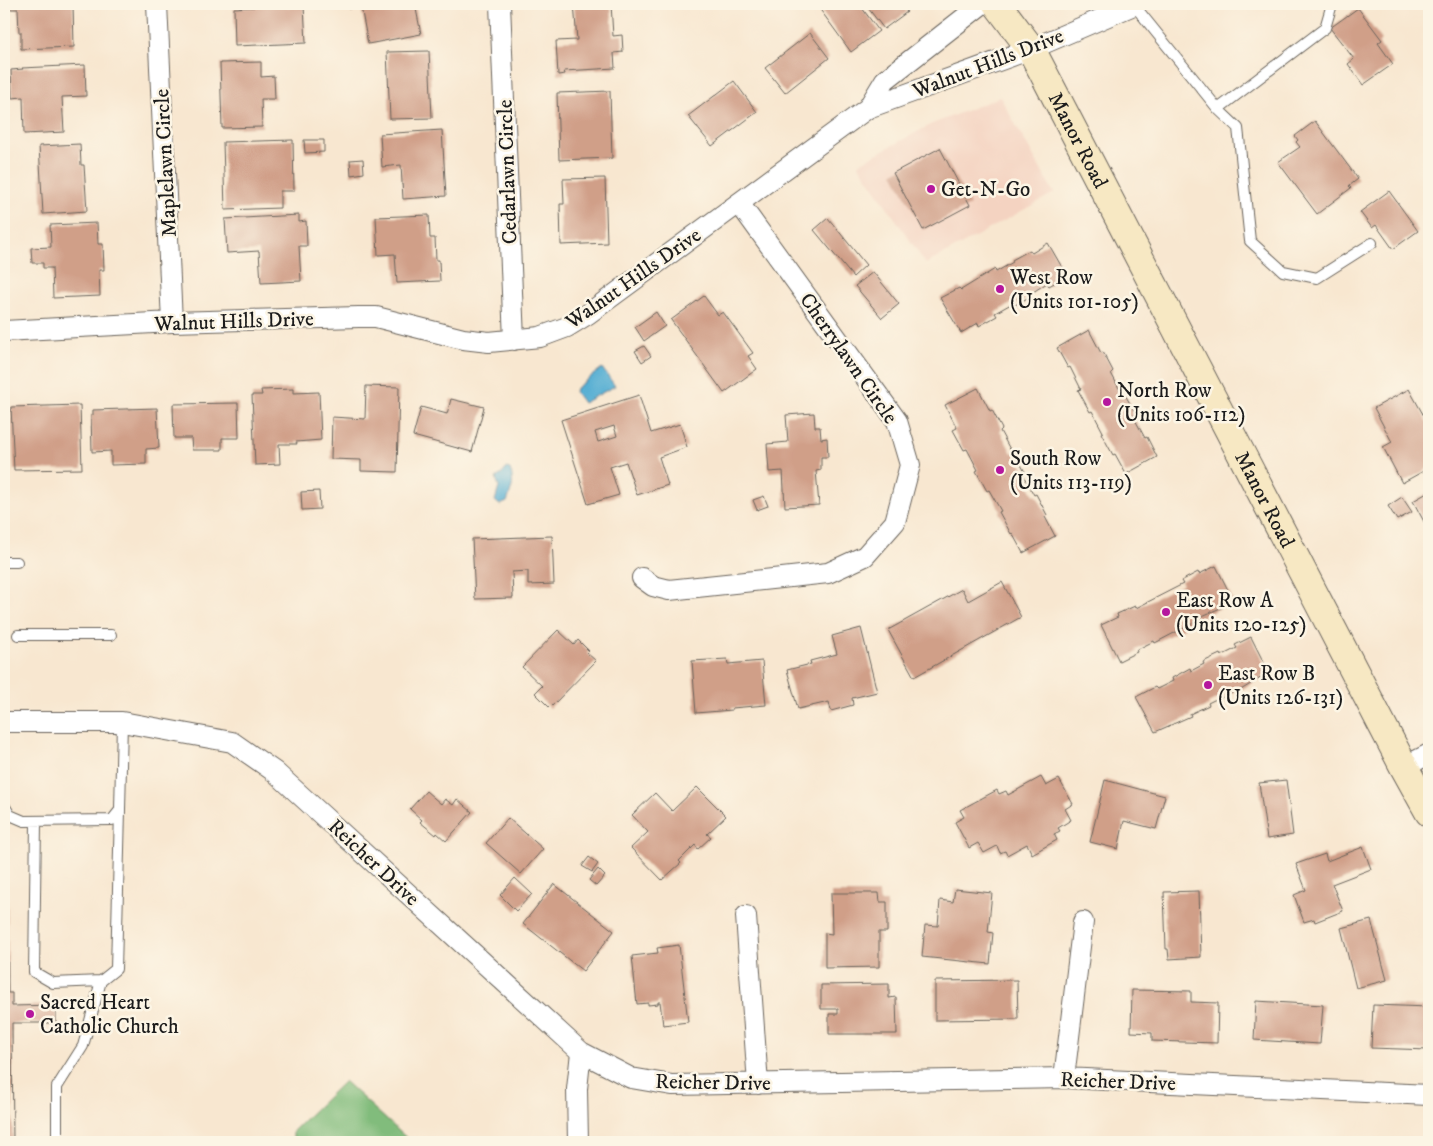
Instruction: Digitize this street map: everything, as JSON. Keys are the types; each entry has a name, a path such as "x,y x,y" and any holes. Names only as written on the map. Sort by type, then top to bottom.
{"main road":[{"name":"Manor Road","path":"997,4 1031,49 1429,812"}],"street":[{"name":"Maplelawn Circle","path":"157,4 172,322"},
{"name":"Cedarlawn Circle","path":"500,4 514,340"},
{"name":"Walnut Hills Drive","path":"868,108 885,80 982,4"},
{"name":"Walnut Hills Drive","path":"4,331 172,322 376,317 463,339 489,342 540,337 566,327 588,314 868,108 1031,49 1135,4"},
{"name":"Cherrylawn Circle","path":"642,578 653,586 669,590 828,573 865,556 894,522 910,466 897,422 739,203"},
{"name":"Reicher Drive","path":"4,722 122,722 232,742 275,772 581,1052 631,1078 672,1085 1064,1078 1429,1095"},
{"path":"1404,767 1429,754"},
{"path":"746,916 758,1084"},
{"path":"1064,1078 1083,922"},
{"path":"578,1142 577,1089 581,1052"}],"lane":[{"path":"1135,4 1218,109 1238,128 1250,241 1283,271 1317,278 1372,243"},
{"path":"1218,109 1325,28 1332,4"},
{"path":"4,562 17,562"},
{"path":"18,636 111,635"},
{"path":"57,1142 57,1087 83,1046 101,981 116,969 122,722"},
{"path":"4,805 10,816 24,821 36,822 112,820 120,810"},
{"path":"36,822 34,972 53,983 101,981"}],"shaded area":[{"path":"1000,97 1054,193 926,264 858,164 930,125"}],"green space":[{"path":"344,1081 411,1142 293,1142 293,1131"}],"water":[{"path":"602,368 615,386 583,403 575,392 576,388"},
{"path":"506,468 510,469 512,485 507,502 500,505 495,501 499,487 496,478"}],"building":[{"path":"7,4 73,4 74,47 21,49 18,9 7,9"},
{"path":"254,4 287,4 287,7 304,6 306,43 235,46 234,8 254,7"},
{"path":"347,4 415,4 421,34 368,44 361,7 348,9"},
{"path":"574,4 611,4 613,36 622,35 623,52 614,53 615,68 564,71 565,74 558,75 556,41 577,40"},
{"path":"816,4 859,4 879,31 851,52"},
{"path":"865,4 900,4 907,12 884,29"},
{"path":"1358,8 1382,40 1378,43 1393,64 1363,85 1348,64 1354,59 1330,28"},
{"path":"810,33 829,58 785,93 765,68"},
{"path":"429,51 432,118 390,119 387,52"},
{"path":"261,62 261,77 274,76 275,99 261,99 262,127 222,128 220,63"},
{"path":"85,65 86,96 62,97 64,132 24,134 23,97 12,98 11,70"},
{"path":"734,81 757,112 712,146 688,116"},
{"path":"610,91 612,158 559,160 557,93"},
{"path":"1315,121 1358,179 1349,186 1351,188 1317,214 1278,162 1300,147 1296,142 1298,140 1295,136"},
{"path":"442,130 446,196 403,199 401,165 382,167 380,134"},
{"path":"293,140 294,191 280,191 280,208 225,210 223,142"},
{"path":"304,140 324,140 324,152 305,153"},
{"path":"80,144 81,165 84,165 87,211 43,214 39,146"},
{"name":"Get-N-Go","path":"940,148 970,205 923,230 893,173"},
{"path":"363,159 364,173 351,175 350,160"},
{"path":"605,178 607,243 561,245 560,204 564,204 563,179"},
{"path":"1389,191 1418,231 1393,249 1376,225 1372,228 1360,212"},
{"path":"299,215 299,222 306,221 307,246 299,246 301,281 261,283 259,251 227,253 225,219"},
{"path":"429,215 430,238 435,238 436,260 439,260 440,281 397,283 395,254 378,255 376,217"},
{"path":"828,218 866,265 853,277 814,230"},
{"path":"97,223 98,244 103,244 104,270 99,270 100,296 53,298 52,268 43,268 43,263 32,263 31,248 51,247 50,225"},
{"name":"West Row (Units 101-105)","path":"1048,243 1067,276 1049,286 1047,283 1030,294 1031,296 995,313 997,316 979,326 978,323 961,333 940,298 959,288 961,290 995,269 996,272 1030,250 1032,253"},
{"path":"873,272 899,304 882,318 855,286"},
{"path":"704,296 718,315 723,312 753,353 748,356 757,369 724,393 671,320"},
{"path":"656,312 665,326 644,341 635,327"},
{"name":"North Row (Units 106-112)","path":"1089,330 1101,353 1103,352 1122,394 1124,393 1136,414 1133,416 1157,457 1126,474 1115,454 1113,455 1092,411 1090,412 1078,390 1081,389 1070,367 1068,368 1057,348"},
{"path":"644,346 651,356 642,362 635,351"},
{"path":"366,386 399,387 397,472 361,471 361,460 331,459 332,417 365,419"},
{"name":"South Row (Units 113-119)","path":"978,388 1002,429 1000,431 1012,453 1014,452 1025,472 1022,473 1047,515 1045,517 1055,536 1023,553 999,512 1001,511 989,490 987,491 976,471 978,470 967,449 964,450 953,430 957,428 945,405"},
{"path":"293,389 293,393 319,392 321,440 296,442 297,444 279,444 280,464 255,465 252,395 262,395 261,390"},
{"path":"1409,389 1429,425 1429,468 1402,483 1383,447 1392,442 1374,408"},
{"path":"639,395 651,433 680,424 687,447 659,457 668,485 637,495 626,462 610,467 619,495 588,504 561,420","holes":["614,426 617,436 598,442 595,432"]},
{"path":"451,399 484,407 472,452 413,436 421,407 447,414"},
{"path":"238,403 239,438 222,438 222,450 192,450 191,438 174,438 173,404"},
{"path":"80,405 82,469 14,470 11,407"},
{"path":"157,408 159,448 146,449 146,464 111,465 111,451 92,452 91,415 93,415 93,410"},
{"path":"814,413 815,427 820,427 821,439 827,438 828,457 821,457 821,470 816,471 819,505 785,507 783,471 769,472 767,444 788,442 786,415"},
{"path":"319,491 320,509 302,510 301,492"},
{"path":"1429,492 1429,531 1413,501"},
{"path":"764,496 768,506 757,510 753,500"},
{"path":"1402,497 1412,512 1397,520 1388,506"},
{"path":"552,536 554,584 528,585 528,571 512,572 513,598 475,599 472,539"},
{"name":"East Row A (Units 120-125)","path":"1216,566 1234,602 1200,617 1201,619 1155,643 1154,641 1136,650 1137,652 1119,661 1101,625 1118,617 1117,614 1135,606 1136,608 1183,584 1181,581 1198,572 1199,574"},
{"path":"1002,582 1021,617 914,677 888,630 962,589 968,601"},
{"path":"861,628 877,692 852,698 853,705 831,711 829,702 798,709 787,670 811,664 810,661 837,654 832,636"},
{"path":"558,630 574,645 578,640 589,651 587,653 596,661 550,708 535,693 542,686 522,667"},
{"name":"East Row B (Units 126-131)","path":"1251,637 1269,673 1239,691 1208,703 1209,705 1190,714 1191,716 1155,732 1136,697 1155,687 1157,689 1173,681 1172,678 1190,668 1191,671 1204,664 1203,662 1237,648 1235,645"},
{"path":"727,659 728,664 762,661 766,705 696,713 692,661"},
{"path":"1041,777 1046,786 1059,779 1073,804 1065,809 1071,820 1058,828 1060,831 1054,834 1057,840 1032,854 1027,844 1007,855 1005,851 1000,853 997,846 984,853 978,843 969,848 955,822 964,817 960,810 997,790 999,794 1006,791 1008,795"},
{"path":"1105,780 1165,796 1156,829 1124,821 1118,849 1090,842"},
{"path":"1286,780 1293,835 1267,839 1259,783"},
{"path":"697,787 726,816 707,834 711,837 698,849 695,845 679,861 681,863 662,880 631,848 648,832 632,815 655,793 672,811"},
{"path":"426,791 441,804 445,799 453,805 457,799 472,812 446,841 420,822 422,820 410,809"},
{"path":"508,818 543,849 521,874 486,843"},
{"path":"1363,847 1371,869 1332,884 1343,911 1315,922 1314,919 1304,922 1294,895 1306,890 1296,864 1325,854 1327,861"},
{"path":"589,857 598,864 592,872 582,866"},
{"path":"598,869 605,876 596,886 589,880"},
{"name":"Sacred Heart Catholic Church","path":"4,873 7,873 8,993 12,993 12,1006 56,1005 56,1023 12,1023 13,1142 4,1142"},
{"path":"515,878 532,894 516,911 500,895"},
{"path":"554,884 614,931 583,971 523,924"},
{"path":"955,889 992,893 988,932 993,933 990,964 922,957 925,925 938,926 940,900 953,902"},
{"path":"1199,891 1201,957 1169,959 1168,949 1166,949 1164,892"},
{"path":"831,893 879,893 880,902 887,902 887,932 879,932 879,967 825,968 825,933 832,934"},
{"path":"1371,920 1387,980 1356,988 1341,928"},
{"path":"679,945 688,1022 663,1025 660,1002 648,1005 648,1003 637,1004 632,956 658,953 657,948"},
{"path":"1017,980 1018,1019 935,1020 935,981"},
{"path":"889,984 889,998 896,997 897,1034 829,1034 829,1014 838,1014 838,1009 821,1009 821,985"},
{"path":"1132,990 1191,991 1191,1002 1218,1003 1217,1043 1152,1041 1152,1033 1131,1032"},
{"path":"1256,1001 1323,1005 1320,1044 1254,1040"},
{"path":"1373,1005 1429,1007 1429,1050 1371,1048"}],"place":[{"name":"Get-N-Go","path":"931,189"},
{"name":"West Row (Units 101-105)","path":"1000,289"},
{"name":"North Row (Units 106-112)","path":"1107,402"},
{"name":"South Row (Units 113-119)","path":"1000,470"},
{"name":"East Row A (Units 120-125)","path":"1166,612"},
{"name":"East Row B (Units 126-131)","path":"1208,685"},
{"name":"Sacred Heart Catholic Church","path":"30,1014"}]}
